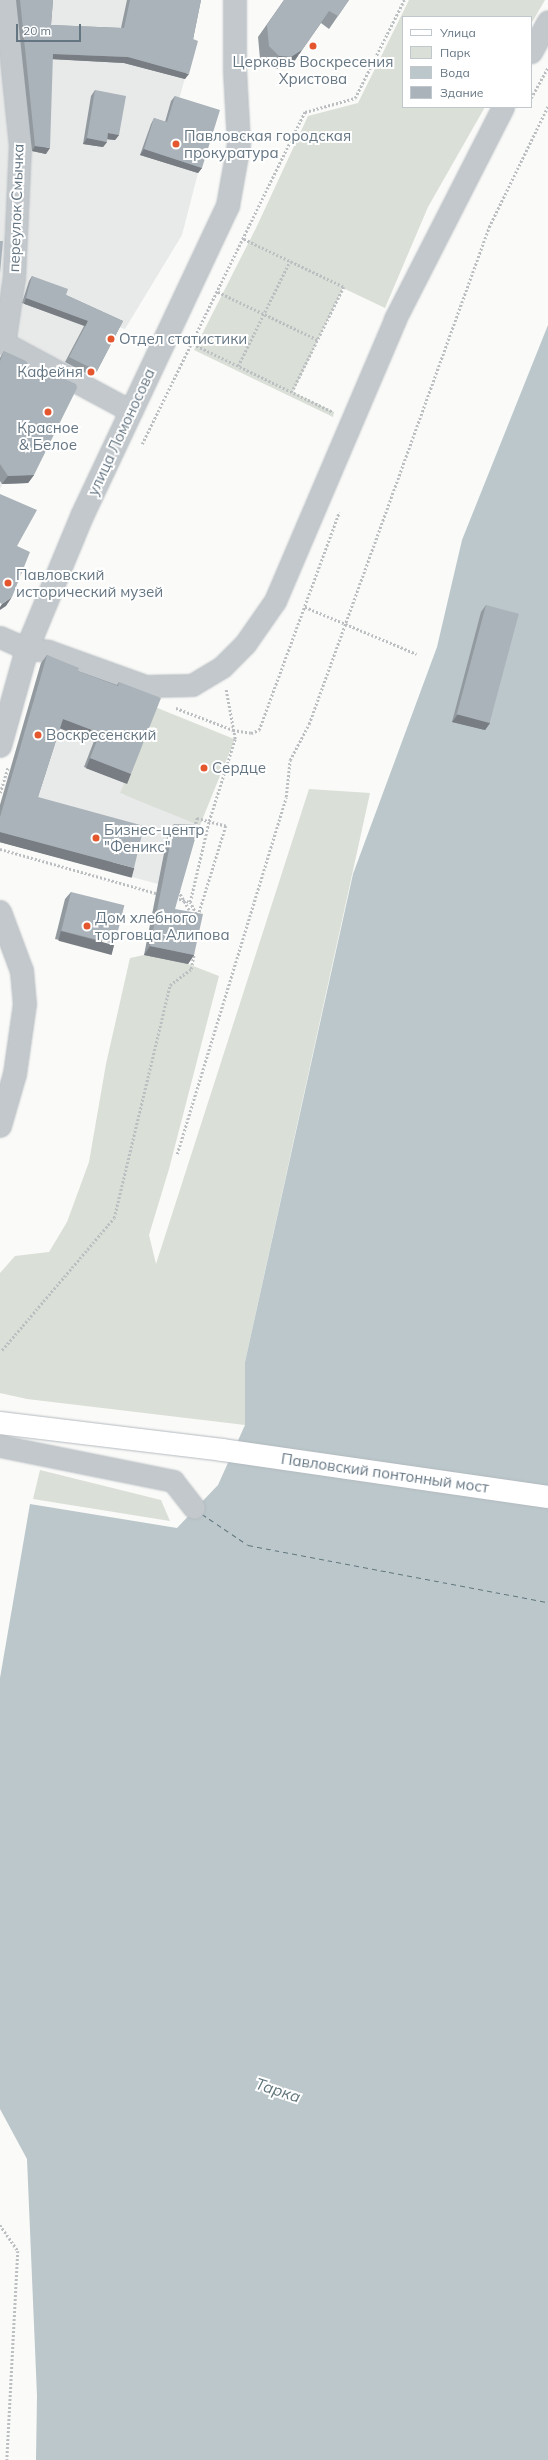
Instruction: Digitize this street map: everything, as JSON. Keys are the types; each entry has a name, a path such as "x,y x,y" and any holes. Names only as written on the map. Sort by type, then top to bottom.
{"main road":[{"name":"Павловский понтонный мост","path":"0,1423 222,1450 548,1497"}],"street":[{"name":"переулок Смычка","path":"5,0 20,144 14,277 4,343 131,411"},
{"name":"улица Ломоносова","path":"0,746 27,649 83,514 228,206 239,144 235,70 235,0"},
{"path":"532,50 548,21"},
{"path":"0,637 27,649 48,651 146,686 192,685 222,667 245,644 275,601 351,417 395,319 502,108"},
{"path":"0,912 22,971 25,1004 15,1074 0,1126"},
{"path":"0,1446 173,1481 194,1508"}],"path":[{"path":"141,447 244,239 270,180 305,112 355,98 404,0"},
{"path":"532,96 548,66"},
{"path":"177,1154 286,797 290,760 309,724 489,227 548,106"},
{"path":"244,239 344,287 292,392"},
{"path":"238,366 290,261"},
{"path":"218,292 318,340"},
{"path":"193,344 334,412 351,417"},
{"path":"233,730 251,733 260,730 339,510"},
{"path":"305,607 417,654"},
{"path":"199,922 190,902 209,821 234,740 222,667"},
{"path":"198,929 226,826 197,818 177,889 189,910 185,921 199,922"},
{"path":"0,849 160,894"},
{"path":"168,896 190,902"},
{"path":"2,1350 114,1218 170,985 191,968 194,951"},
{"path":"0,2225 18,2251 7,2460"}],"shaded area":[{"path":"0,0 199,0 193,27 194,46 178,103 198,173 182,235 125,329 119,327 93,377 80,371 70,393 6,476 0,489"},
{"path":"41,663 155,707 121,794 197,818 177,889 0,842 0,804"}],"green space":[{"path":"409,0 545,0 532,22 532,16 402,16 402,108 484,108 428,207 385,308 343,288 293,392 334,412 333,417 194,350 257,226 308,116 358,103"},
{"path":"155,707 235,739 200,825 120,793"},
{"path":"309,789 370,793 245,1362 245,1425 27,1399 0,1393 0,1273 15,1256 49,1252 67,1222 89,1162 106,1064 130,958 144,955 188,964 219,976 169,1169 149,1235 156,1264"},
{"path":"40,1470 161,1500 170,1521 33,1499"}],"water":[{"name":"Тарка","path":"548,325 548,2460 36,2460 37,2396 27,2159 0,2109 0,1678 30,1504 177,1528 218,1485 245,1425 245,1362 353,874 437,647 462,540"}],"building":[{"path":"20,0 53,0 51,25 124,28 130,0 201,0 193,39 198,41 189,74 128,57 53,54 50,148 35,146"},
{"path":"284,0 349,0 338,16 329,11 302,50 291,57 279,56 269,46 267,25"},
{"path":"95,90 126,96 119,135 108,133 107,142 87,138"},
{"name":"Павловская городская прокуратура","path":"175,96 220,110 202,168 144,149 154,118 167,122"},
{"path":"0,241 3,241 0,273"},
{"path":"32,276 68,289 66,295 123,321 97,371 69,357 88,321 26,298"},
{"path":"4,351 26,361 33,374 45,370 76,384 77,388 34,475 8,476 0,464 0,361"},
{"path":"0,494 37,510 17,546 30,552 12,597 2,604 0,603"},
{"path":"486,605 519,614 490,723 457,714"},
{"path":"47,655 79,668 78,671 118,686 119,682 161,698 131,774 90,758 100,733 63,719 38,797 144,826 134,868 0,832 0,817"},
{"path":"174,824 199,825 175,909 203,914 194,955 150,946"},
{"name":"Дом хлебного торговца Алипова","path":"71,892 124,905 115,944 61,931"}],"ferry route":[{"path":"202,1514 248,1545 548,1602"}],"place":[{"name":"Церковь Воскресения Христова","path":"313,46"},
{"name":"Павловская городская прокуратура","path":"176,144"},
{"name":"Отдел статистики","path":"111,339"},
{"name":"Кафейня","path":"91,372"},
{"name":"Красное & Белое","path":"48,412"},
{"name":"Павловский исторический музей","path":"8,583"},
{"name":"Воскресенский","path":"38,735"},
{"name":"Сердце","path":"204,768"},
{"name":"Бизнес-центр \"Феникс\"","path":"96,838"},
{"name":"Дом хлебного торговца Алипова","path":"87,926"}]}
